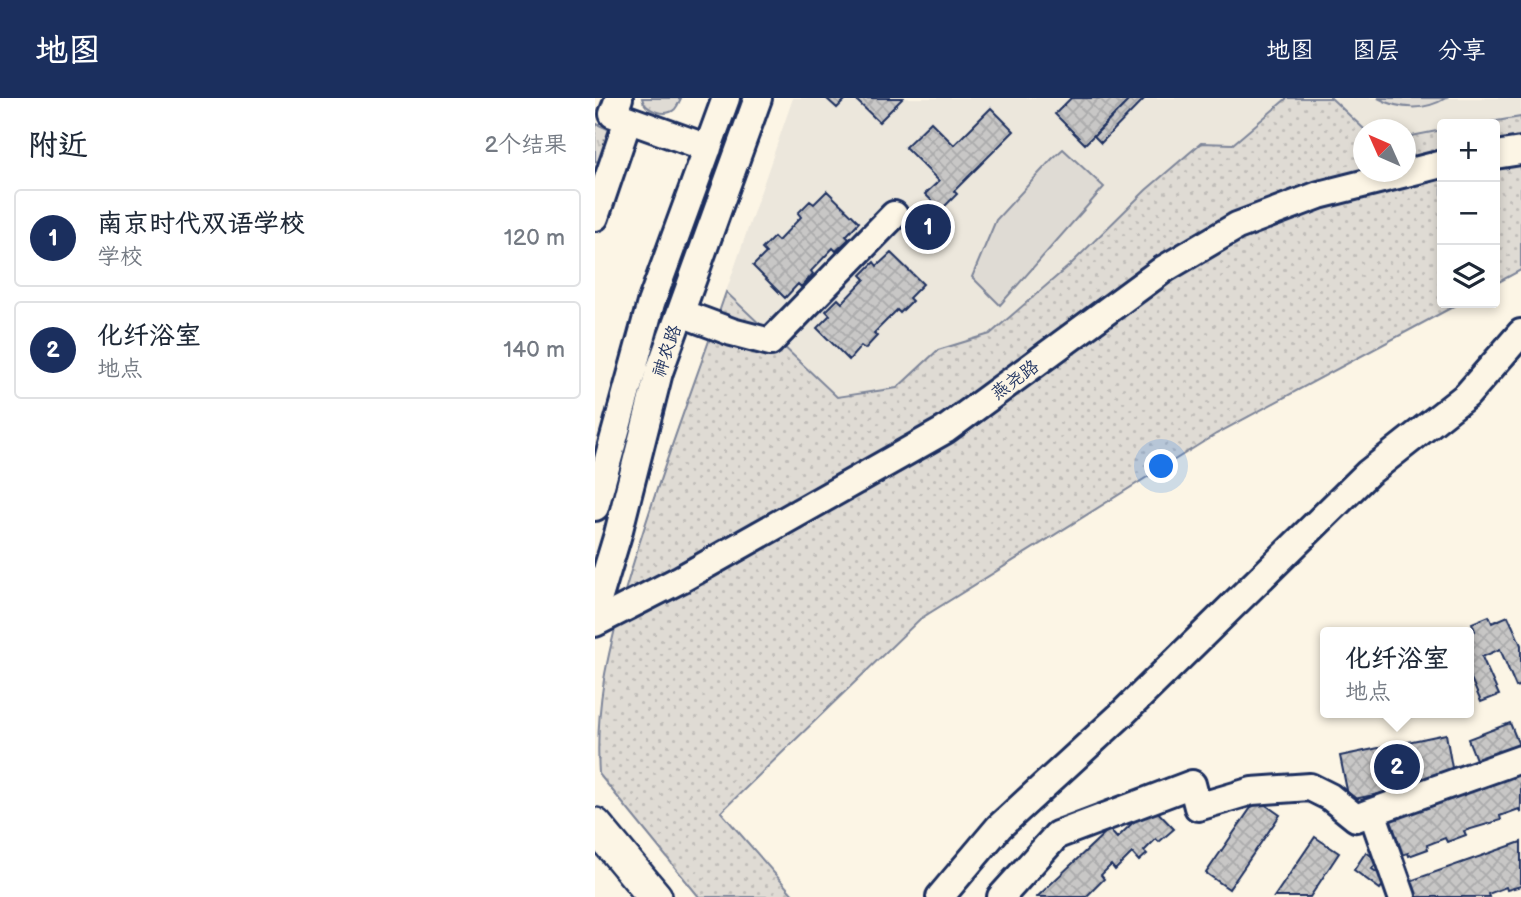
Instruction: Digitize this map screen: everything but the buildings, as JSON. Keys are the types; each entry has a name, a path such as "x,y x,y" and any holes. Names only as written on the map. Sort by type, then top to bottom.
{"main road":[{"path":"595,825 655,897"}],"street":[{"name":"神农路","path":"595,508 651,303 726,98"},
{"name":"神农路","path":"595,610 618,534 659,372 758,98"},
{"path":"595,217 614,110 708,148"},
{"path":"1500,154 1521,150"},
{"name":"燕尧路","path":"595,623 681,579 945,430 1164,269 1237,226 1319,195 1437,165"},
{"path":"681,313 732,332 770,341 894,215"},
{"path":"940,897 999,827 1121,715 1368,473 1467,395 1521,333"},
{"path":"1001,897 1057,835 1192,784 1198,807 1252,791 1310,787 1330,797 1356,818 1521,759"},
{"path":"1372,812 1402,897"}],"shaded area":[{"path":"793,98 1287,98 1233,144 1201,143 1146,190 1070,265 990,334 938,350 897,388 837,397 726,292"},
{"path":"1331,98 1521,98 1521,117 1500,120 1437,119 1437,131 1416,135 1416,119 1353,119"}],"green space":[{"path":"642,98 681,98 671,112 661,113 647,106"},
{"path":"1287,98 1331,98 1353,119 1353,182 1416,182 1416,135 1437,131 1437,308 1451,308 1216,434 920,619 721,812 795,897 699,897 599,774 599,726 608,660 636,553 726,292 837,397 897,388 938,350 990,334 1070,265 1146,190 1201,143 1233,144"},
{"path":"1378,98 1446,98 1421,107 1404,107"},
{"path":"1521,117 1521,270 1500,281 1500,182 1500,120"},
{"path":"597,124 612,131 604,164 595,161"},
{"path":"1063,149 1104,187 1000,305 972,277 996,220"}],"place":[{"name":"南京时代双语学校","path":"928,227"},
{"name":"化纤浴室","path":"1397,767"}]}
